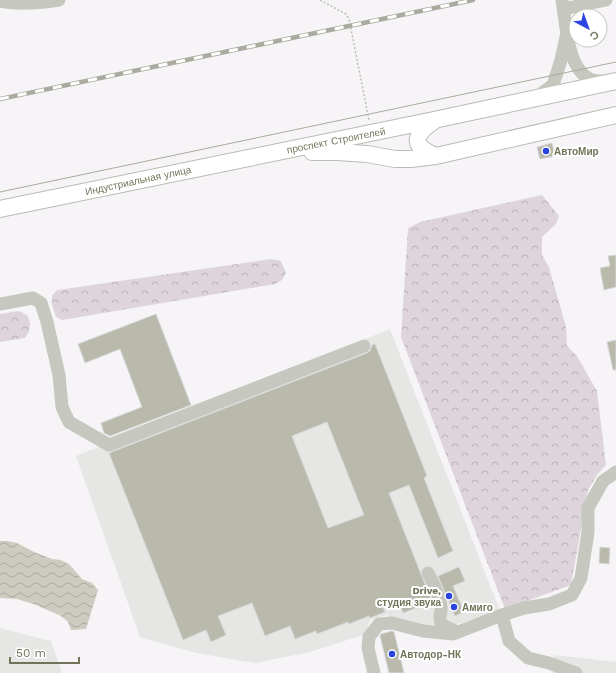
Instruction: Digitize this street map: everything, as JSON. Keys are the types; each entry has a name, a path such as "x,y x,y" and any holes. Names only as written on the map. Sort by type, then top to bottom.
{"main road":[{"name":"проспект Строителей","path":"276,152 614,81"},
{"name":"проспект Строителей","path":"276,152 337,152 367,154 395,159 411,159 436,156 616,116"},
{"path":"434,120 423,128 418,141 419,147 425,152 436,156"},
{"name":"Индустриальная улица","path":"0,209 276,152"}],"street":[{"path":"0,2 29,3 59,0"},
{"path":"606,0 563,5 567,35 573,57 580,70 590,79 614,81"},
{"path":"532,99 553,85 567,35"},
{"path":"0,304 33,298 41,303 47,322 59,375 62,408 69,422 109,445 364,346"},
{"path":"374,673 368,648 369,637 379,624 392,623 423,631 453,634 502,615 524,608 549,604 572,595 581,578 588,532 588,508 603,481 616,472"},
{"path":"599,488 606,484 616,482"},
{"path":"428,573 440,602 441,608 438,618 442,626 458,632"},
{"path":"502,615 509,641 528,658 549,662 576,673"}],"path":[{"path":"320,0 346,14 349,19 369,122"}],"shaded area":[{"path":"390,329 500,611 458,624 423,626 393,621 387,615 370,620 366,634 310,652 255,663 196,653 140,637 76,456"},
{"path":"0,628 51,641 62,673 0,673"},
{"path":"554,655 616,662 616,673 552,673"}],"green space":[{"path":"542,195 559,216 556,224 542,237 542,255 549,267 566,327 567,346 577,356 597,391 606,465 597,475 588,490 571,585 505,609 401,337 408,228 420,222"},
{"path":"271,259 281,261 286,273 282,280 275,284 62,320 56,317 52,306 53,295 58,290"},
{"path":"19,311 28,316 30,322 27,335 25,338 0,342 0,314"}],"water":[{"path":"0,541 17,543 52,559 61,560 70,565 82,579 92,583 98,590 86,629 71,630 68,622 61,616 36,605 17,599 0,598"}],"building":[{"name":"АвтоМир","path":"552,143 555,156 540,159 537,147"},
{"path":"616,255 616,287 604,290 600,268 610,266 608,256"},
{"path":"156,314 191,405 110,436 104,433 101,423 142,407 120,349 85,363 78,344"},
{"path":"616,340 616,370 613,370 607,342"},
{"path":"375,344 427,476 424,478 453,551 438,558 409,485 389,493 432,602 403,613 398,599 382,605 385,612 370,618 369,616 317,634 316,631 295,639 290,626 265,636 252,603 218,616 226,635 211,642 206,630 183,640 109,453 367,353 370,351 372,345","holes":["327,422 364,515 328,528 292,436"]},
{"path":"600,547 610,548 609,564 599,563"},
{"path":"459,567 465,581 453,586 464,612 455,616 438,576"},
{"name":"Автодор-НК","path":"392,631 394,632 404,673 389,673 380,636 381,634"}],"tram line":[{"path":"0,192 616,62"}],"railway":[{"path":"0,99 473,0"}],"place":[{"name":"АвтоМир","path":"546,151"},
{"name":"Drive, студия звука","path":"449,596"},
{"name":"Амиго","path":"454,607"},
{"name":"Автодор-НК","path":"392,654"}]}
